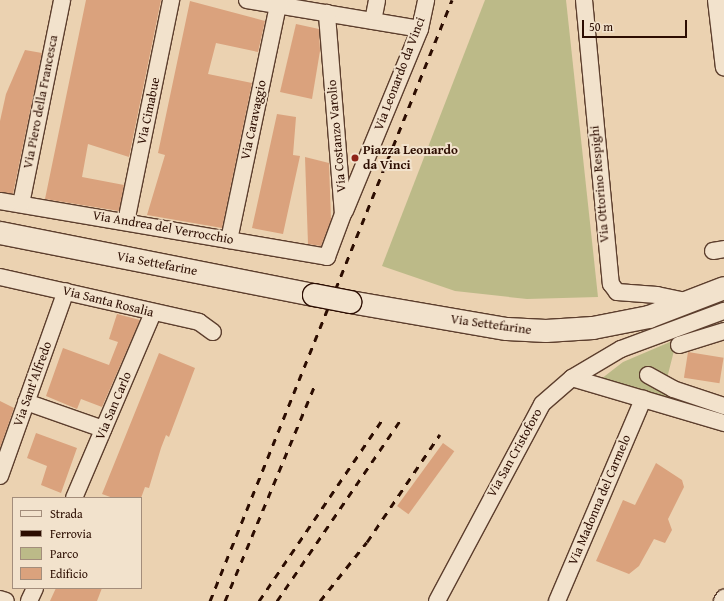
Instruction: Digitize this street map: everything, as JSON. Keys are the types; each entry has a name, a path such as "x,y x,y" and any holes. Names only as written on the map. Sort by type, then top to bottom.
{"street":[{"name":"Via Piero della Francesca","path":"21,204 62,0"},
{"name":"Via Cimabue","path":"126,222 172,0"},
{"path":"247,0 278,3 420,29"},
{"path":"373,21 377,0"},
{"name":"Via Leonardo da Vinci","path":"343,214 420,29 426,0"},
{"name":"Via Ottorino Respighi","path":"584,0 610,284 617,292 628,295 657,295 689,302"},
{"path":"716,0 724,68"},
{"name":"Via Caravaggio","path":"229,240 278,3"},
{"name":"Via Costanzo Varolio","path":"327,13 343,214 327,257"},
{"name":"Via Andrea del Verrocchio","path":"0,201 327,257"},
{"name":"Via Settefarine","path":"0,233 350,302 507,329 546,331 593,328 649,317 724,288"},
{"name":"Via Santa Rosalia","path":"0,277 199,322 213,332"},
{"name":"Via Sant'Alfredo","path":"0,476 66,291"},
{"name":"Via San Cristoforo","path":"437,601 519,442 542,404 572,378 621,349 724,311"},
{"name":"Via San Carlo","path":"74,497 154,313"},
{"path":"679,345 724,331"},
{"path":"648,375 673,389 724,406"},
{"path":"572,378 724,423"},
{"name":"Via Madonna del Carmelo","path":"558,601 643,399"},
{"path":"26,402 103,429"},
{"path":"29,601 35,589"},
{"path":"0,599 6,601"}],"green space":[{"path":"485,0 566,0 598,297 527,299 455,291 382,266"},
{"path":"677,339 664,390 724,410 724,418 601,379 623,362"}],"building":[{"path":"86,0 161,0 129,157 88,144 82,177 124,185 119,211 45,199"},
{"path":"190,1 265,21 258,52 216,43 208,74 252,83 222,228 147,215 165,155 158,153"},
{"path":"296,24 319,29 320,51 312,99 280,92"},
{"path":"25,50 42,53 13,194 0,192 0,121 6,94"},
{"path":"277,114 296,117 293,155 300,156 283,234 252,228"},
{"path":"305,157 329,163 331,220 321,246 308,244"},
{"path":"117,314 140,320 102,407 81,399 77,409 46,396 63,348 109,365 118,342 109,339"},
{"path":"688,352 724,358 719,383 684,378"},
{"path":"159,353 195,368 169,437 166,435 161,448 149,488 145,487 141,497 110,497 102,494"},
{"path":"0,401 14,408 0,448"},
{"path":"36,433 77,448 61,493 41,485 47,466 27,458"},
{"path":"443,443 454,451 408,514 397,506"},
{"path":"656,463 682,480 684,487 668,519 672,530 665,543 654,539 639,566 629,574 596,561 623,500 635,505"},
{"path":"56,589 102,589 97,601 50,601"}],"railway":[{"path":"210,601 452,0"},
{"path":"225,601 316,382"},
{"path":"277,601 401,419"},
{"path":"259,601 382,420"},
{"path":"320,601 367,542 440,434"}],"place":[{"name":"Piazza Leonardo da Vinci","path":"355,158"}]}
